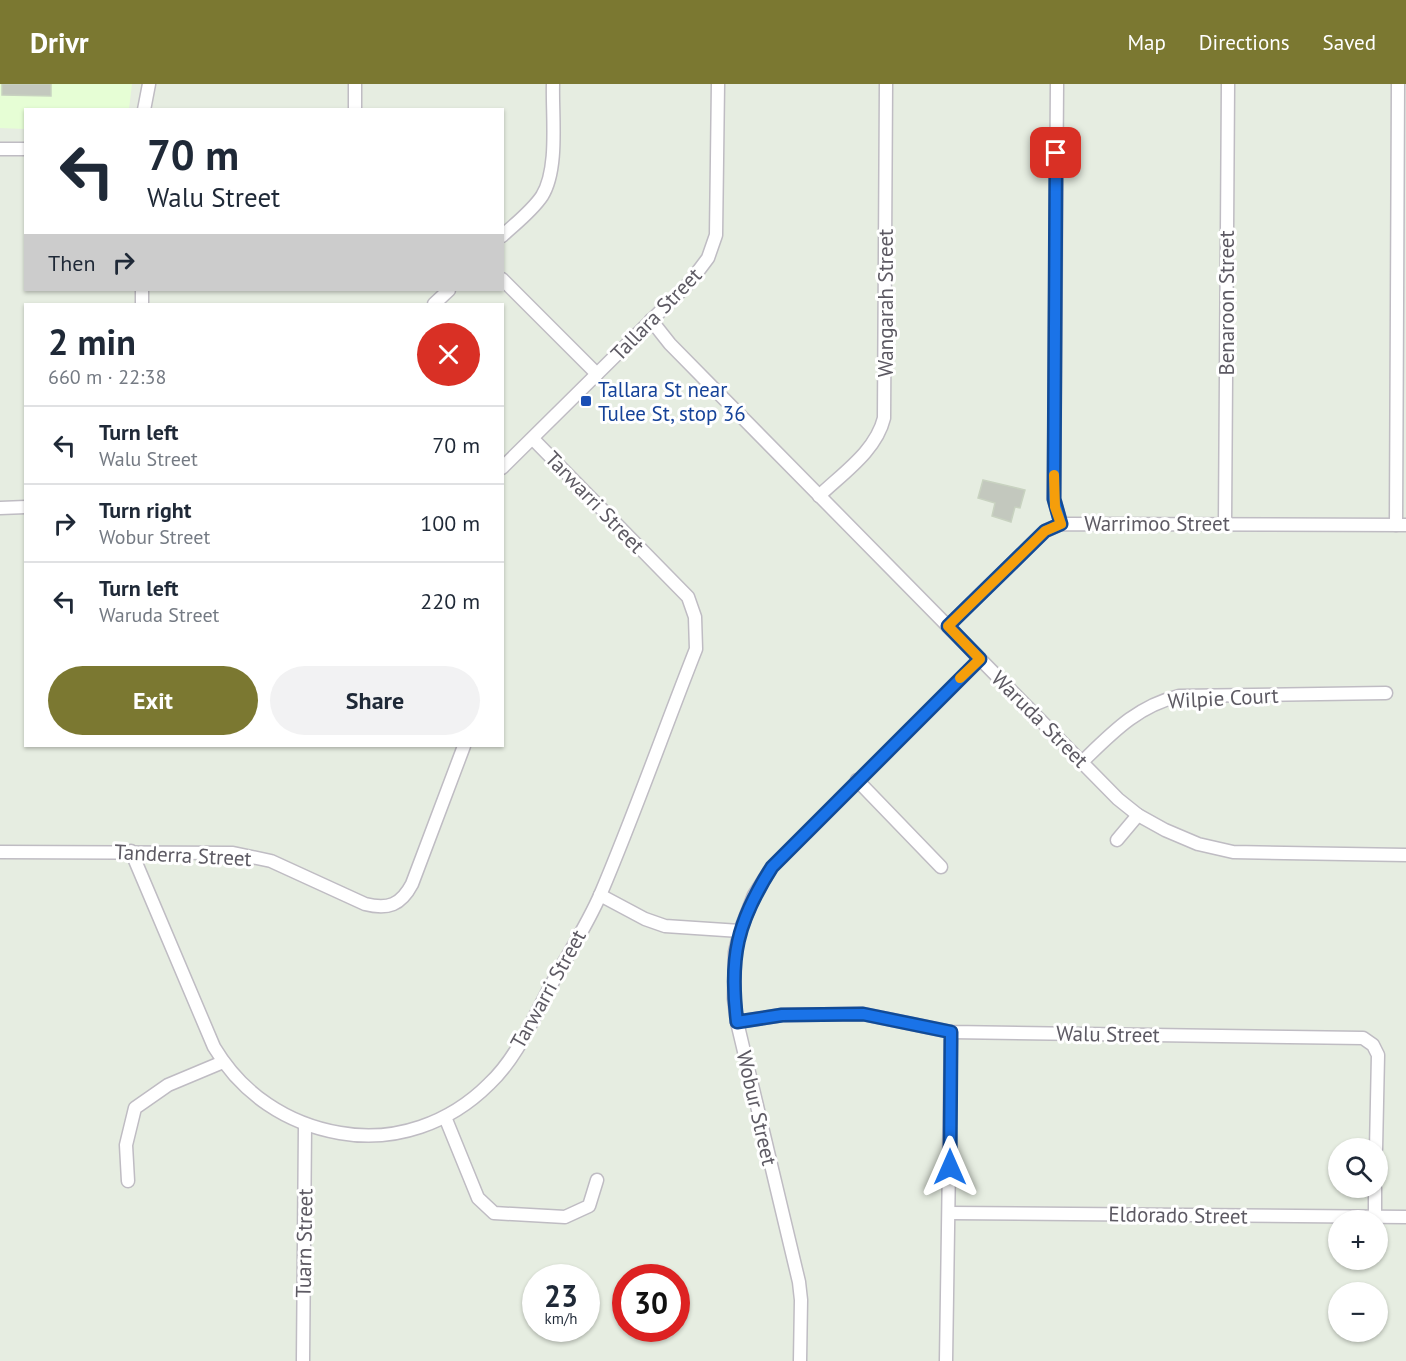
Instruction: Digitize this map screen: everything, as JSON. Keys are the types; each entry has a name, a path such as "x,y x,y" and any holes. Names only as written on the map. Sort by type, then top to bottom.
{"street":[{"path":"144,108 149,84"},
{"path":"355,108 356,84"},
{"path":"504,235 541,198 547,187 552,153 553,84"},
{"name":"Tallara Street","path":"504,466 701,270 713,246 717,219 718,84"},
{"name":"Wangarah Street","path":"819,496 871,447 880,433 884,418 886,84"},
{"path":"1056,84 1054,499 1061,524"},
{"name":"Benaroon Street","path":"1225,523 1228,84"},
{"path":"1398,84 1401,525"},
{"path":"0,149 24,149"},
{"path":"504,281 597,374"},
{"path":"435,303 448,291"},
{"name":"Waruda Street","path":"651,320 670,344 819,496 1118,799 1138,815 1198,844 1233,852 1406,855"},
{"name":"Tarwarri Street","path":"131,851 207,1031 223,1062 243,1085 262,1101 305,1125 348,1134 371,1136 410,1130 445,1117 478,1095 506,1065 600,895 696,648 696,617 688,597 533,439"},
{"path":"0,508 24,507"},
{"name":"Warrimoo Street","path":"948,626 1045,531 1061,524 1401,525"},
{"name":"Wobur Street","path":"800,1361 801,1300 798,1282 737,1022 733,976 740,931 754,895 772,867 980,659"},
{"name":"Wilpie Court","path":"1082,762 1128,718 1144,708 1170,698 1386,693"},
{"name":"Tanderra Street","path":"0,852 233,853 271,861 365,904 391,907 407,894 412,884 464,747"},
{"path":"857,780 941,867"},
{"path":"1117,840 1138,815"},
{"path":"600,895 645,919 665,926 740,931"},
{"name":"Walu Street","path":"737,1022 782,1015 863,1014 951,1032 1364,1038 1378,1055 1377,1138"},
{"path":"946,1361 951,1032"},
{"path":"128,1180 126,1145 135,1108 168,1085 223,1062"},
{"path":"445,1117 478,1197 494,1214 565,1217 589,1206 597,1180"},
{"name":"Tuarn Street","path":"303,1361 305,1125"},
{"name":"Eldorado Street","path":"949,1213 1328,1217"},
{"name":"Eldorado Street","path":"1388,1217 1406,1217"}],"shaded area":[{"path":"0,84 132,84 129,108 24,108 24,129 0,128"}],"building":[{"path":"2,84 51,84 51,96 2,95"},
{"path":"983,480 1025,490 1020,508 1015,507 1011,522 992,516 995,503 978,498"}],"slow traffic":[{"path":"960,678 980,659 948,626 1045,531 1061,524 1055,507 1054,475"}],"place":[{"name":"Tallara St near Tulee St, stop 36","path":"586,401"}],"route":[{"path":"950,1167 951,1032 863,1014 782,1015 737,1022 733,976 735,952 740,931 754,895 772,867 788,848 980,659 948,626 1045,531 1061,524 1054,499 1056,153"}]}
